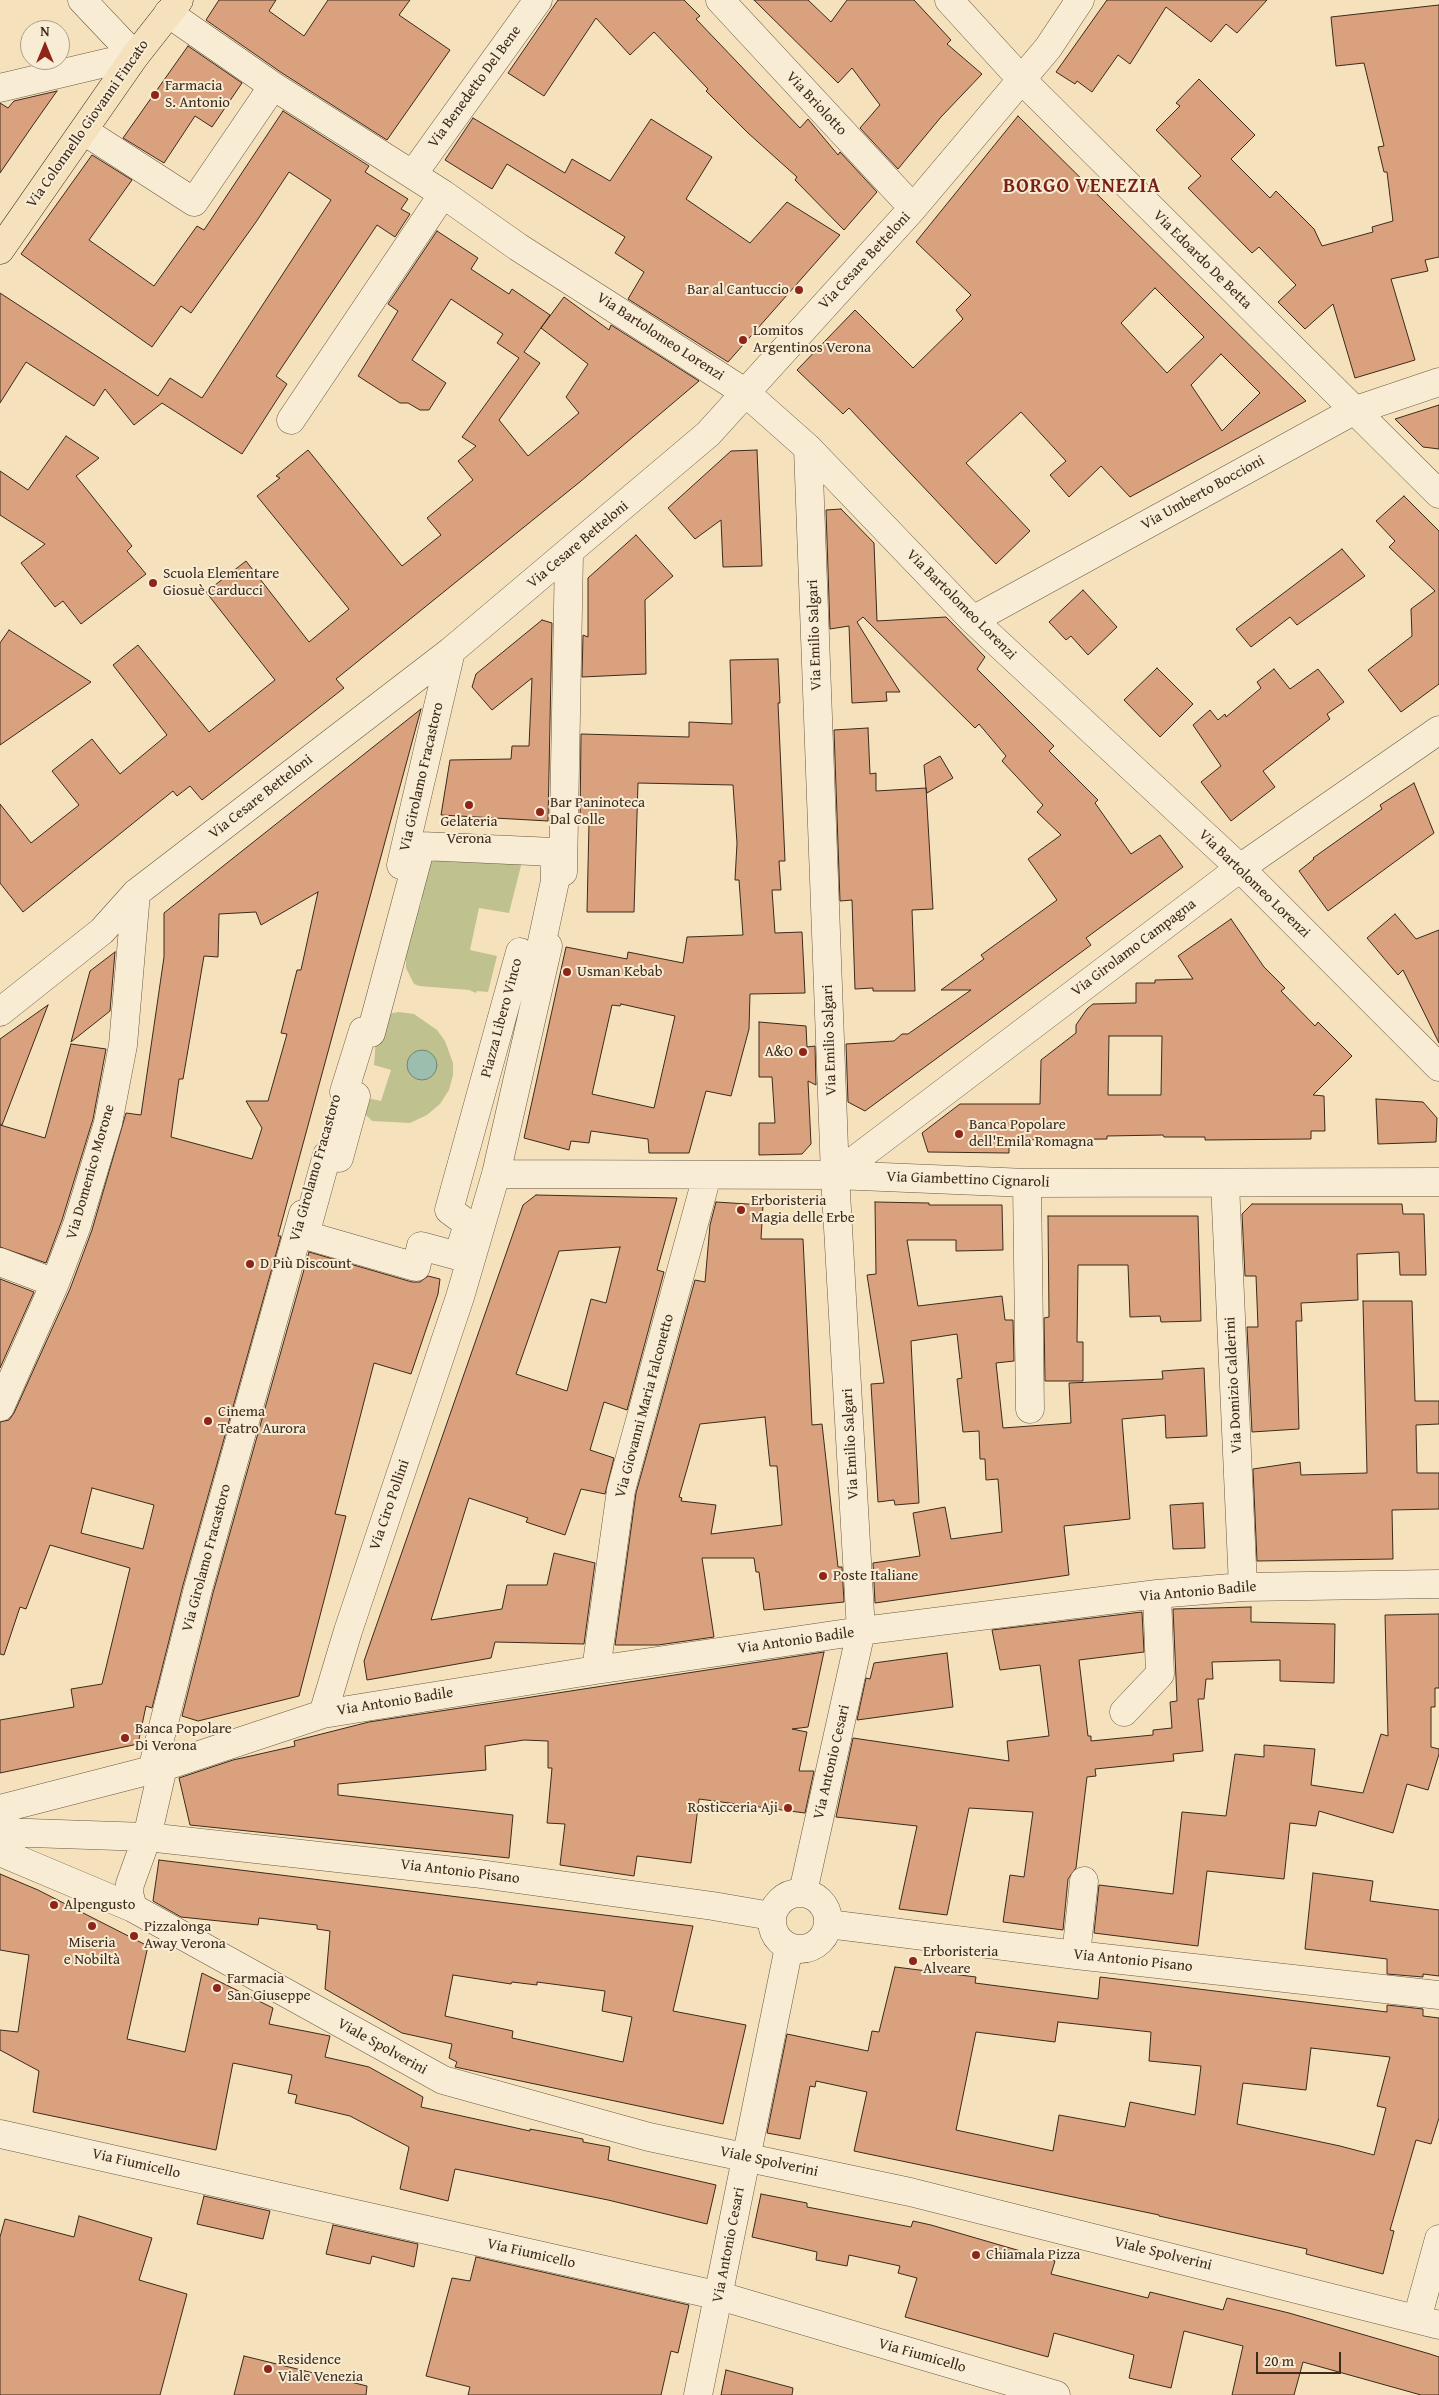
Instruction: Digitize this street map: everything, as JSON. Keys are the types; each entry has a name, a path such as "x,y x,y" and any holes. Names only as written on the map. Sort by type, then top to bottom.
{"main road":[{"name":"Via Colonnello Giovanni Fincato","path":"0,250 135,56 173,7"}],"street":[{"path":"82,0 135,56"},
{"name":"Via Benedetto Del Bene","path":"413,174 538,0"},
{"name":"Via Briolotto","path":"720,0 913,208"},
{"name":"Via Edoardo De Betta","path":"949,0 1022,80 1353,411 1439,494"},
{"name":"Via Cesare Betteloni","path":"0,1012 102,931 136,893 451,652 569,554 708,434 913,208 985,121 1022,80 1061,30 1080,0"},
{"name":"Via Bartolomeo Lorenzi","path":"173,7 273,86 413,174 518,247 746,393 808,448 973,620 1240,868 1439,1067"},
{"path":"0,88 135,56"},
{"path":"84,131 194,202 273,86"},
{"path":"292,420 443,194"},
{"name":"Via Umberto Boccioni","path":"973,620 1353,411 1439,382"},
{"name":"Via Emilio Salgari","path":"808,448 835,1174 861,1631"},
{"name":"Piazza Libero Vinco","path":"460,1297 496,1174 562,883 569,554"},
{"name":"Via Girolamo Fracastoro","path":"133,1908 128,1893 147,1837 157,1768 198,1589 410,833 451,652"},
{"name":"Via Girolamo Campagna","path":"835,1174 1240,868 1439,730"},
{"name":"Piazza Libero Vinco","path":"421,846 554,852 555,881 537,965 520,952 449,1210 468,1224 458,1256 421,1246 416,1267 305,1235 327,1155 339,1158 339,1156 356,1096 344,1092 362,1031 371,1033 421,846"},
{"name":"Via Domenico Morone","path":"0,1407 56,1284 77,1225 108,1123 123,1045 136,893"},
{"name":"Via Giambettino Cignaroli","path":"496,1174 707,1176 835,1174 1027,1182 1225,1184 1439,1182"},
{"name":"Via Giovanni Maria Falconetto","path":"596,1670 621,1490 707,1176"},
{"path":"1027,1182 1030,1409"},
{"name":"Via Domizio Calderini","path":"1225,1184 1243,1587"},
{"path":"0,1262 56,1284"},
{"name":"Via Ciro Pollini","path":"322,1714 460,1297"},
{"name":"Via Antonio Badile","path":"0,1810 8,1806 157,1768 322,1714 596,1670 861,1631 1157,1594 1243,1587 1439,1584"},
{"path":"1124,1712 1160,1674 1157,1594"},
{"name":"Via Antonio Cesari","path":"803,1892 861,1631"},
{"name":"Via Antonio Pisano","path":"0,1832 147,1837 473,1873 713,1906 771,1916"},
{"name":"Viale Spolverini","path":"0,1852 133,1908 442,2080 650,2137 910,2192 1428,2322"},
{"path":"1076,1955 1084,1881"},
{"path":"803,1892 813,1896 822,1903 827,1913 828,1924 824,1937 814,1946 802,1949 789,1947 775,1935 771,1916 775,1906 782,1898 792,1893 803,1892"},
{"name":"Via Antonio Pisano","path":"828,1924 1076,1955 1439,1995"},
{"name":"Via Antonio Cesari","path":"698,2395 720,2296 789,1947"},
{"name":"Via Fiumicello","path":"0,2134 720,2296 1056,2395"},
{"path":"1428,2322 1439,2239"}],"green space":[{"path":"524,854 509,913 479,908 470,950 497,956 488,992 477,991 476,993 469,990 414,984 406,968 408,939 422,901 421,886 430,863 439,858"},
{"path":"399,1012 414,1014 437,1030 445,1041 453,1063 453,1075 449,1090 440,1104 427,1115 410,1123 372,1121 364,1113 363,1097 381,1101 391,1070 374,1065 376,1038 386,1014"}],"shaded area":[{"path":"422,1050 433,1054 437,1065 433,1076 422,1080 411,1076 407,1065 411,1054"}],"building":[{"path":"219,0 276,0 269,11 304,36 328,0 410,0 399,15 450,50 387,140 282,73 206,20"},
{"path":"558,0 684,0 700,16 696,19 800,128 808,119 838,155 840,152 877,192 844,230 795,180 797,177 748,133 706,91 708,89 654,32 630,55 596,18 544,96 508,73"},
{"path":"754,0 808,0 831,22 847,0 914,0 951,40 947,44 982,74 941,117 898,169 860,128 880,105 852,68 838,83"},
{"path":"1107,0 1267,0 1237,33 1226,24 1211,42 1166,7 1130,64 1118,55 1092,92 1077,81 1075,84 1056,72"},
{"path":"1439,5 1439,257 1425,260 1428,271 1391,279 1415,360 1355,378 1333,304 1305,329 1278,302 1296,285 1259,247 1252,253 1188,188 1201,176 1156,130 1180,106 1176,103 1199,79 1255,135 1231,159 1270,198 1276,191 1314,229 1322,246 1373,232 1372,227 1393,221 1387,172 1384,172 1378,147 1384,146 1364,63 1336,66 1331,17"},
{"path":"188,46 242,83 212,127 195,116 164,163 123,138"},
{"path":"57,91 0,173 0,103 8,108 14,101"},
{"path":"283,111 369,166 365,172 408,199 401,209 410,214 395,237 377,225 276,376 287,384 242,454 162,403 134,425 105,389 94,406 26,362 0,403 0,293 158,396 170,378 202,398 331,200 289,172 191,313 181,306 152,347 21,254 92,155 132,180 89,240 154,286 197,226 204,230"},
{"path":"1018,116 1306,401 1130,497 1101,466 1069,497 1050,475 1066,461 1021,412 966,463 1030,531 996,564 849,408 843,414 797,370 855,310 913,368 963,319 956,310 971,295 916,242","holes":["1155,288 1204,337 1167,373 1121,323","1221,354 1260,393 1222,431 1191,385"]},
{"path":"473,118 565,173 572,159 610,181 651,119 712,157 686,199 750,243 787,202 840,235 728,362 628,299 644,272 615,253 625,237 507,164 492,189 445,160"},
{"path":"437,231 478,258 471,269 509,294 512,289 550,315 524,352 540,363 499,420 528,456 579,413 566,397 588,364 541,328 564,297 609,330 611,325 699,381 581,481 336,679 344,688 202,800 190,786 177,796 173,791 23,912 0,883 0,804 31,843 79,805 52,771 92,739 120,774 167,735 113,665 138,645 209,732 275,680 206,592 246,561 309,642 349,609 257,496 280,478 276,476 308,450 402,566 441,535 427,518 473,480 458,461 476,446 462,437 519,358 497,343 503,334 451,299 412,360 446,383 429,410 420,410 408,403 400,403 358,376 398,311 388,304"},
{"path":"1439,405 1439,449 1423,447 1395,419"},
{"path":"66,436 99,458 76,476 132,546 127,551 146,574 81,624 63,601 55,607 21,563 45,544 0,515 0,471 28,490"},
{"path":"757,450 762,566 723,567 721,520 695,539 668,508 731,451"},
{"path":"1404,496 1439,531 1439,684 1401,712 1368,670 1412,636 1411,609 1435,591 1389,547 1395,541 1376,521"},
{"path":"841,509 874,543 877,621 946,617 985,657 977,669 1054,746 1049,751 1098,800 1095,803 1131,854 1160,835 1183,867 1086,938 1091,945 865,1111 848,1102 846,1044 894,1041 902,1034 908,1034 971,990 941,990 984,959 981,955 1057,900 1028,859 1061,835 1037,812 1043,805 1002,761 1006,756 979,724 975,728 863,617 857,622 900,692 886,692 887,701 852,703 849,626 830,629 826,510"},
{"path":"636,535 673,576 645,600 646,674 582,677 583,635 588,637 588,578"},
{"path":"1342,549 1365,576 1297,625 1290,617 1251,647 1236,629"},
{"path":"1083,590 1117,627 1088,655 1071,636 1066,640 1049,622"},
{"path":"542,620 552,623 548,821 441,815 450,760 511,759 512,746 529,746 532,678 492,710 472,687 476,674"},
{"path":"9,630 91,682 0,745 0,643"},
{"path":"778,659 780,703 778,703 785,861 779,861 781,890 772,890 775,933 802,932 805,993 750,994 749,1029 731,1096 706,1091 689,1153 649,1153 648,1139 591,1131 589,1143 571,1141 569,1150 524,1138 566,947 627,959 628,952 683,963 687,937 743,935 739,880 735,880 737,843 733,785 638,783 634,912 587,912 589,823 580,823 581,734 689,737 689,722 732,724 730,660","holes":["621,1004 675,1016 654,1108 592,1094 612,1005 620,1006"]},
{"path":"1157,668 1193,704 1160,737 1124,700"},
{"path":"1274,669 1290,689 1318,669 1344,702 1327,714 1330,719 1263,771 1275,787 1231,821 1201,782 1221,766 1193,725 1210,710 1218,720 1225,714 1226,717 1261,688 1257,682"},
{"path":"421,709 278,1236 281,1236 183,1585 152,1708 146,1706 138,1744 0,1773 0,1720 74,1707 71,1689 102,1684 130,1568 50,1545 26,1609 20,1607 4,1655 0,1654 0,1422 9,1420 14,1413 70,1289 92,1230 126,1113 141,1115 164,957 164,913","holes":["318,892 301,970 297,970 281,1033 287,1034 268,1101 246,1101 262,1128 252,1159 171,1137 179,1079 183,1079 204,956 218,957 219,914 256,912 261,925","92,1488 154,1505 143,1549 81,1533"]},
{"path":"868,728 870,774 876,773 876,791 926,788 933,909 912,910 915,991 873,991 873,988 855,989 852,900 840,901 834,730"},
{"path":"940,756 953,778 927,793 924,765"},
{"path":"1414,783 1434,833 1328,911 1299,871 1313,858 1382,809 1380,805"},
{"path":"1395,914 1416,939 1439,930 1439,1043 1403,970 1398,975 1367,938"},
{"path":"1231,919 1264,967 1285,988 1281,991 1315,1026 1318,1022 1352,1056 1313,1095 1324,1096 1325,1131 1311,1131 1311,1139 1205,1140 1205,1137 1164,1137 1163,1135 1107,1136 1107,1139 1009,1140 1009,1153 928,1152 922,1133 960,1104 1040,1104 1041,1060 1076,1033 1076,1025 1087,1009 1093,1004 1136,1003 1136,983 1155,983 1155,980 1193,979 1178,956","holes":["1109,1036 1162,1036 1161,1095 1108,1095"]},
{"path":"115,952 110,1011 71,1042 90,971"},
{"path":"48,1005 2,1125 0,1124 0,1039"},
{"path":"759,1022 806,1026 807,1047 815,1046 816,1085 808,1081 811,1144 802,1154 759,1155 759,1123 775,1123 772,1077 759,1077"},
{"path":"71,1044 106,1049 93,1119 62,1220 46,1263 0,1247 0,1125 45,1138"},
{"path":"1376,1099 1423,1102 1437,1118 1436,1142 1378,1144"},
{"path":"536,1195 677,1198 657,1270 664,1272 627,1410 604,1402 590,1450 614,1458 605,1494 581,1489 565,1535 526,1522 528,1518 469,1498 431,1620 502,1609 507,1585 547,1585 554,1553 595,1563 584,1644 495,1642 491,1658 367,1680 364,1661 523,1205","holes":["620,1247 606,1303 591,1299 567,1391 516,1374 559,1251"]},
{"path":"716,1202 763,1205 761,1239 803,1239 812,1425 822,1424 838,1567 842,1567 844,1602 764,1610 759,1572 756,1572 754,1558 702,1558 714,1637 658,1645 615,1645 636,1493 695,1280 705,1282 710,1225","holes":["765,1417 770,1466 777,1466 782,1525 711,1534 716,1505 681,1501 682,1498 679,1497 700,1424"]},
{"path":"875,1202 929,1203 929,1205 1002,1205 1003,1250 956,1251 956,1240 907,1240 918,1306 1002,1296 1005,1320 1013,1320 1014,1361 996,1363 1003,1428 1071,1423 1069,1383 1163,1379 1162,1371 1204,1368 1207,1436 1166,1438 1165,1415 1122,1419 1130,1519 1064,1526 1069,1575 875,1603 873,1563 920,1556 913,1513 945,1507 951,1539 1002,1532 998,1479 986,1480 985,1459 980,1459 979,1431 963,1432 957,1379 962,1378 957,1334 911,1341 919,1503 895,1505 894,1500 878,1502 871,1384 884,1383 867,1275 876,1274"},
{"path":"1252,1204 1402,1204 1403,1214 1424,1214 1426,1275 1400,1275 1399,1252 1357,1254 1358,1300 1301,1303 1302,1321 1296,1321 1299,1429 1252,1432 1247,1327 1258,1327 1256,1276 1245,1276 1242,1214"},
{"path":"1048,1216 1198,1216 1201,1321 1161,1322 1160,1316 1130,1317 1128,1265 1078,1265 1077,1342 1083,1342 1083,1381 1045,1381 1044,1318 1049,1317"},
{"path":"309,1252 412,1282 420,1282 428,1276 440,1279 438,1294 411,1374 374,1363 335,1514 346,1516 299,1696 198,1721 182,1716 213,1593"},
{"path":"0,1279 34,1292 0,1368"},
{"path":"1363,1301 1412,1301 1415,1401 1439,1401 1439,1424 1416,1425 1417,1473 1439,1473 1439,1509 1392,1510 1393,1559 1257,1561 1253,1469 1300,1462 1301,1475 1367,1473"},
{"path":"1203,1503 1205,1548 1173,1549 1170,1505"},
{"path":"1251,1607 1251,1622 1335,1624 1334,1683 1280,1681 1280,1660 1212,1662 1213,1679 1206,1679 1204,1699 1198,1699 1203,1751 1173,1754 1174,1761 1095,1769 1096,1776 1087,1777 1076,1868 1068,1879 1063,1930 1003,1922 1010,1875 1024,1877 1033,1812 969,1808 947,1915 899,1909 917,1826 836,1817 853,1738 1009,1761 1007,1741 1049,1736 1040,1665 1000,1670 992,1630 1142,1612 1144,1652 1079,1660 1088,1736 1091,1736 1091,1741 1153,1735 1153,1730 1172,1728 1170,1702 1177,1701 1173,1609"},
{"path":"1439,1614 1439,1688 1435,1688 1435,1707 1431,1707 1431,1747 1439,1749 1439,1754 1428,1790 1407,1784 1393,1833 1319,1811 1316,1826 1290,1823 1284,1879 1207,1871 1198,1946 1094,1933 1099,1885 1173,1894 1182,1812 1226,1816 1235,1754 1264,1757 1264,1745 1315,1749 1311,1785 1363,1793 1381,1734 1388,1736 1385,1615"},
{"path":"824,1652 808,1727 792,1729 807,1732 799,1771 814,1771 805,1813 699,1799 691,1863 637,1856 634,1876 560,1865 565,1824 547,1823 552,1768 548,1768 548,1741 524,1740 485,1746 486,1770 338,1784 338,1795 513,1815 509,1858 190,1825 179,1778 233,1760 295,1746 294,1741 369,1722"},
{"path":"947,1653 953,1707 857,1720 866,1678 870,1679 874,1663"},
{"path":"159,1860 693,1926 673,2011 746,2025 723,2124 455,2067 457,2062 449,2058 452,2044 402,2033 325,1989 330,1931 317,1929 317,1925 259,1918 258,1925 181,1917 153,1901","holes":["453,1975 511,1984 512,1982 537,1985 537,1982 605,1991 602,2011 632,2017 623,2062 512,2038 513,2031 445,2016"]},
{"path":"1313,1873 1373,1881 1370,1901 1439,1910 1439,1976 1423,1974 1423,1977 1387,1974 1387,1959 1305,1949"},
{"path":"0,1874 38,1890 148,1946 127,2039 185,2052 202,1973 273,2008 269,2024 330,2036 325,2057 369,2067 423,2097 421,2107 530,2131 530,2129 583,2139 583,2142 610,2147 608,2160 716,2185 707,2224 608,2200 455,2169 448,2201 400,2189 409,2147 350,2116 295,2103 297,2095 288,2093 292,2075 233,2063 216,2150 33,2112 39,2071 0,2050 0,2030 18,2032 29,1955 0,1950"},
{"path":"895,1967 976,1977 975,1983 1098,1999 1100,1977 1387,2012 1387,2005 1423,2009 1423,2016 1439,2018 1439,2118 1431,2144 1416,2140 1390,2230 1394,2231 1383,2274 1306,2254 1307,2249 1159,2215 854,2151 867,2092 816,2081 815,2087 810,2086 800,2139 767,2133 787,2034 868,2051 872,2031 879,2032","holes":["1058,2022 1151,2032 1149,2061 1201,2066 1195,2115 1130,2102 1125,2127 1059,2115 1053,2151 956,2130 976,2032 1055,2042","1311,2048 1390,2057 1377,2106 1386,2108 1374,2155 1237,2124 1243,2083 1306,2090"]},
{"path":"761,2194 807,2203 807,2207 911,2227 913,2221 931,2225 1055,2261 1051,2274 1148,2298 1150,2292 1223,2310 1227,2298 1289,2313 1430,2354 1439,2357 1439,2395 1421,2395 1303,2362 1294,2395 1232,2395 1243,2346 1184,2331 1171,2388 1129,2378 1134,2355 1054,2333 1048,2357 905,2317 917,2278 898,2273 900,2266 849,2255 847,2266 816,2260 817,2252 752,2237"},
{"path":"204,2196 270,2211 263,2239 197,2224"},
{"path":"79,2216 152,2238 139,2280 187,2294 160,2395 0,2395 0,2237 5,2219 74,2237"},
{"path":"333,2225 418,2244 414,2267 372,2256 370,2264 326,2254"},
{"path":"476,2257 689,2305 678,2353 671,2351 661,2395 468,2395 470,2387 426,2376 452,2278 470,2281"},
{"name":"Residence Viale Venezia","path":"244,2356 367,2386 366,2395 234,2395"},
{"path":"726,2370 793,2388 792,2395 721,2395"}],"place":[{"name":"Farmacia S. Antonio","path":"155,95"},
{"name":"Bar al Cantuccio","path":"799,290"},
{"name":"Lomitos Argentinos Verona","path":"743,340"},
{"name":"Scuola Elementare Giosuè Carducci","path":"153,583"},
{"name":"Gelateria Verona","path":"469,805"},
{"name":"Bar Paninoteca Dal Colle","path":"540,812"},
{"name":"Usman Kebab","path":"567,972"},
{"name":"A&O","path":"803,1052"},
{"name":"Banca Popolare dell'Emila Romagna","path":"959,1134"},
{"name":"Erboristeria Magia delle Erbe","path":"741,1210"},
{"name":"D Più Discount","path":"250,1264"},
{"name":"Cinema Teatro Aurora","path":"208,1421"},
{"name":"Poste Italiane","path":"823,1576"},
{"name":"Banca Popolare Di Verona","path":"125,1738"},
{"name":"Rosticceria Aji","path":"788,1808"},
{"name":"Alpengusto","path":"54,1905"},
{"name":"Miseria e Nobiltà","path":"92,1926"},
{"name":"Pizzalonga Away Verona","path":"134,1936"},
{"name":"Erboristeria Alveare","path":"913,1961"},
{"name":"Farmacia San Giuseppe","path":"217,1988"},
{"name":"Chiamala Pizza","path":"976,2255"},
{"name":"Residence Viale Venezia","path":"268,2369"}],"district":[{"name":"BORGO VENEZIA","path":"1082,187"}]}
